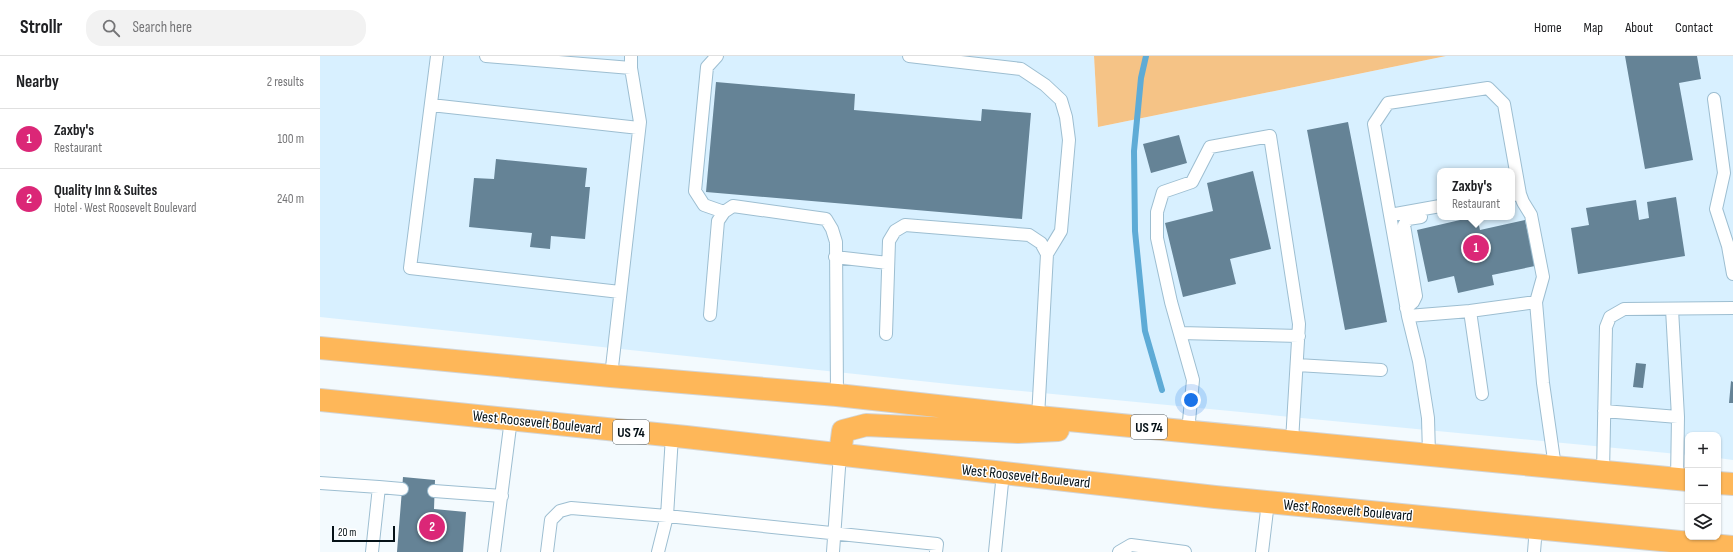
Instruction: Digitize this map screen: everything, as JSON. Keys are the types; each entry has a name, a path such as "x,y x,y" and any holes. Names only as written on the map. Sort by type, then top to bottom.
{"highway":[{"name":"US 74","path":"320,348 611,376 836,395 1038,417 1682,479"},
{"name":"West Roosevelt Boulevard","path":"320,400 840,454 1268,502 1733,547"},
{"path":"840,454 843,432 866,425 1018,432 1138,426"},
{"path":"1721,483 1733,484"}],"lane":[{"path":"437,56 410,268 620,292"},
{"path":"486,56 631,62 640,122 611,376"},
{"path":"717,56 707,67 695,191 704,204 724,212"},
{"path":"909,56 1021,69 1045,84 1060,100 1066,118 1069,140 1061,231 1047,254 1038,417"},
{"path":"1428,454 1428,418 1419,361 1407,312 1374,124 1388,103 1488,88 1504,104 1513,168"},
{"path":"1714,99 1724,173 1716,209 1728,246 1733,274"},
{"path":"431,105 639,128"},
{"path":"1188,431 1193,380 1157,238 1157,212 1163,192 1192,182 1210,147 1270,136 1299,324 1292,441"},
{"path":"1515,184 1517,199 1531,216 1543,277 1536,302 1543,382 1555,467"},
{"path":"710,315 718,220 724,212 733,206 826,219 832,229 836,242 836,395"},
{"path":"1390,215 1437,207"},
{"path":"1407,312 1416,296 1404,225 1408,219 1437,214"},
{"path":"886,334 889,241 895,231 905,225 1029,235 1041,243 1047,254"},
{"path":"835,257 888,263"},
{"path":"1407,312 1470,311 1536,302"},
{"path":"1603,472 1606,327 1610,317 1624,309 1733,308"},
{"path":"1672,309 1682,479"},
{"path":"1470,311 1482,394"},
{"path":"1180,333 1299,336"},
{"path":"1297,365 1381,370"},
{"path":"1604,411 1678,417"},
{"path":"494,552 512,419"},
{"path":"658,552 667,516 672,436"},
{"path":"833,552 840,454"},
{"path":"995,552 1003,473"},
{"path":"320,483 402,489"},
{"path":"372,552 379,487"},
{"path":"434,491 502,496"},
{"path":"1262,552 1268,502"},
{"path":"547,552 551,520 560,511 571,508 667,516 937,544 936,552"},
{"path":"1534,552 1536,527"},
{"path":"1119,552 1131,545 1185,552"}],"shaded area":[{"path":"320,56 1094,56 1098,127 1446,56 1733,56 1733,460 1721,458 1721,432 1685,432 1685,455 958,385 320,317"},
{"path":"1094,56 1446,56 1098,127"}],"building":[{"path":"1625,56 1697,56 1701,79 1679,83 1693,160 1645,169"},
{"path":"716,82 855,94 854,110 981,121 982,109 1031,113 1022,219 706,192"},
{"path":"1348,122 1387,322 1345,330 1307,130"},
{"path":"1179,135 1187,163 1151,173 1143,144"},
{"path":"496,159 587,168 585,187 590,187 585,239 551,236 550,249 530,247 532,233 469,227 474,178 494,179"},
{"path":"1253,171 1271,249 1230,259 1236,284 1183,297 1165,223 1213,211 1207,183"},
{"path":"1676,197 1685,256 1578,274 1571,228 1589,225 1586,208 1636,200 1639,220 1649,218 1647,202"},
{"path":"1460,220 1478,220 1480,230 1525,220 1535,266 1492,275 1494,285 1458,293 1454,276 1428,282 1417,230"},
{"path":"1636,363 1646,364 1643,388 1633,387"},
{"path":"1731,381 1733,382 1733,403 1729,403"},
{"path":"403,477 435,480 434,509 466,512 463,552 397,552"}],"waterway":[{"path":"1146,56 1141,78 1134,151 1135,231 1145,331 1162,390"}],"place":[{"name":"Zaxby's","path":"1476,248"},
{"name":"Quality Inn & Suites","path":"432,527"}]}
